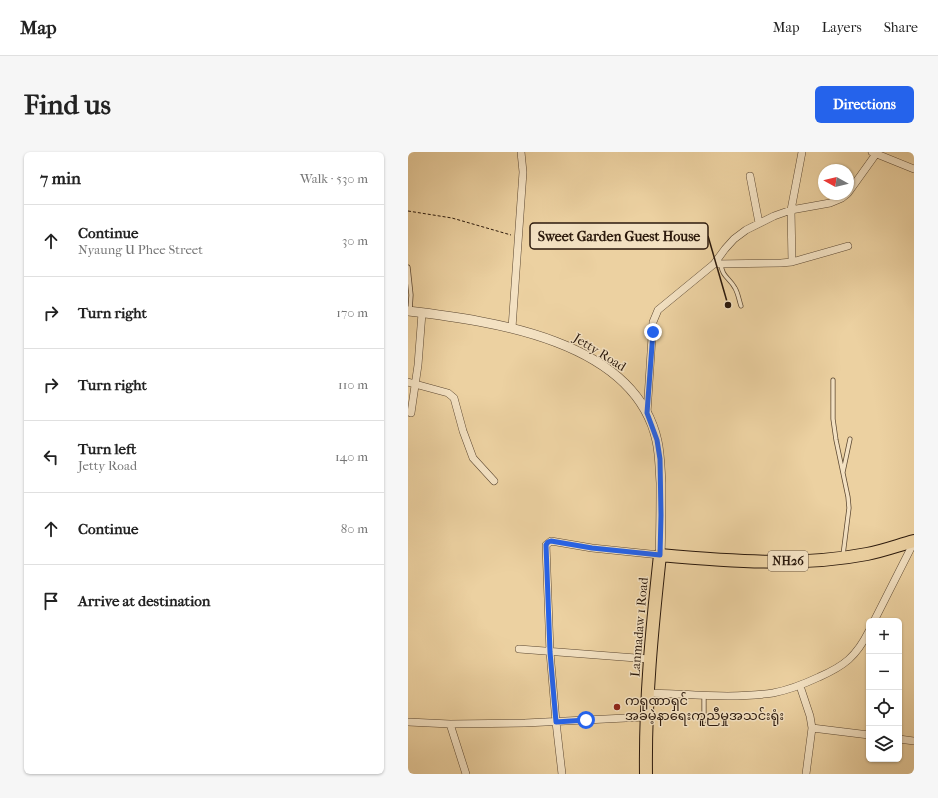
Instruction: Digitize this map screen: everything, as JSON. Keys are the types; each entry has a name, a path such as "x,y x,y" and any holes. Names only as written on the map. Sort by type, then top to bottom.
{"highway":[{"name":"NH26","path":"660,555 766,562 842,558 868,554 914,541"},
{"name":"Lanmadaw 1 Road","path":"646,774 646,717 649,659 660,555"}],"street":[{"path":"512,328 523,172 520,152"},
{"path":"792,262 791,210 802,152"},
{"path":"854,185 874,153 914,169"},
{"path":"750,176 760,223"},
{"path":"647,413 653,322 655,314 658,310 718,264 724,249 746,230 791,210 830,203 837,200"},
{"path":"718,264 792,262 848,246"},
{"name":"Jetty Road","path":"409,311 512,328 533,334 576,351 603,366 622,380 637,396 647,413 657,440 660,459 660,555"},
{"path":"411,413 412,383 422,313"},
{"path":"412,383 448,393 454,398 463,432 473,458 494,481"},
{"path":"562,774 550,652 546,548 548,542 551,541 637,554 660,555"},
{"path":"876,618 914,541"},
{"path":"647,693 774,693 800,686 838,669 857,651 866,636"},
{"path":"519,650 649,659"},
{"path":"800,686 810,716 812,728 806,774"},
{"path":"408,722 450,724 525,723 646,717"},
{"path":"450,724 466,774"},
{"path":"812,728 866,735"},
{"path":"902,739 914,741"}],"lane":[{"path":"718,264 724,276 731,282 737,292 740,306"},
{"path":"408,267 411,295 409,311"},
{"path":"833,380 833,419 849,508 842,558"},
{"path":"843,475 850,439"},
{"path":"704,694 704,721"}],"path":[{"path":"408,211 452,218 519,237"}],"place":[{"name":"Sweet Garden Guest House","path":"728,305"},
{"name":"ကရုဏာရှင် အခမဲ့နာရေးကူညီမှုအသင်းရုံး","path":"617,707"}],"route":[{"path":"586,720 556,722 550,652 546,545 551,541 637,554 660,555 660,459 657,440 647,413 653,332"}]}
